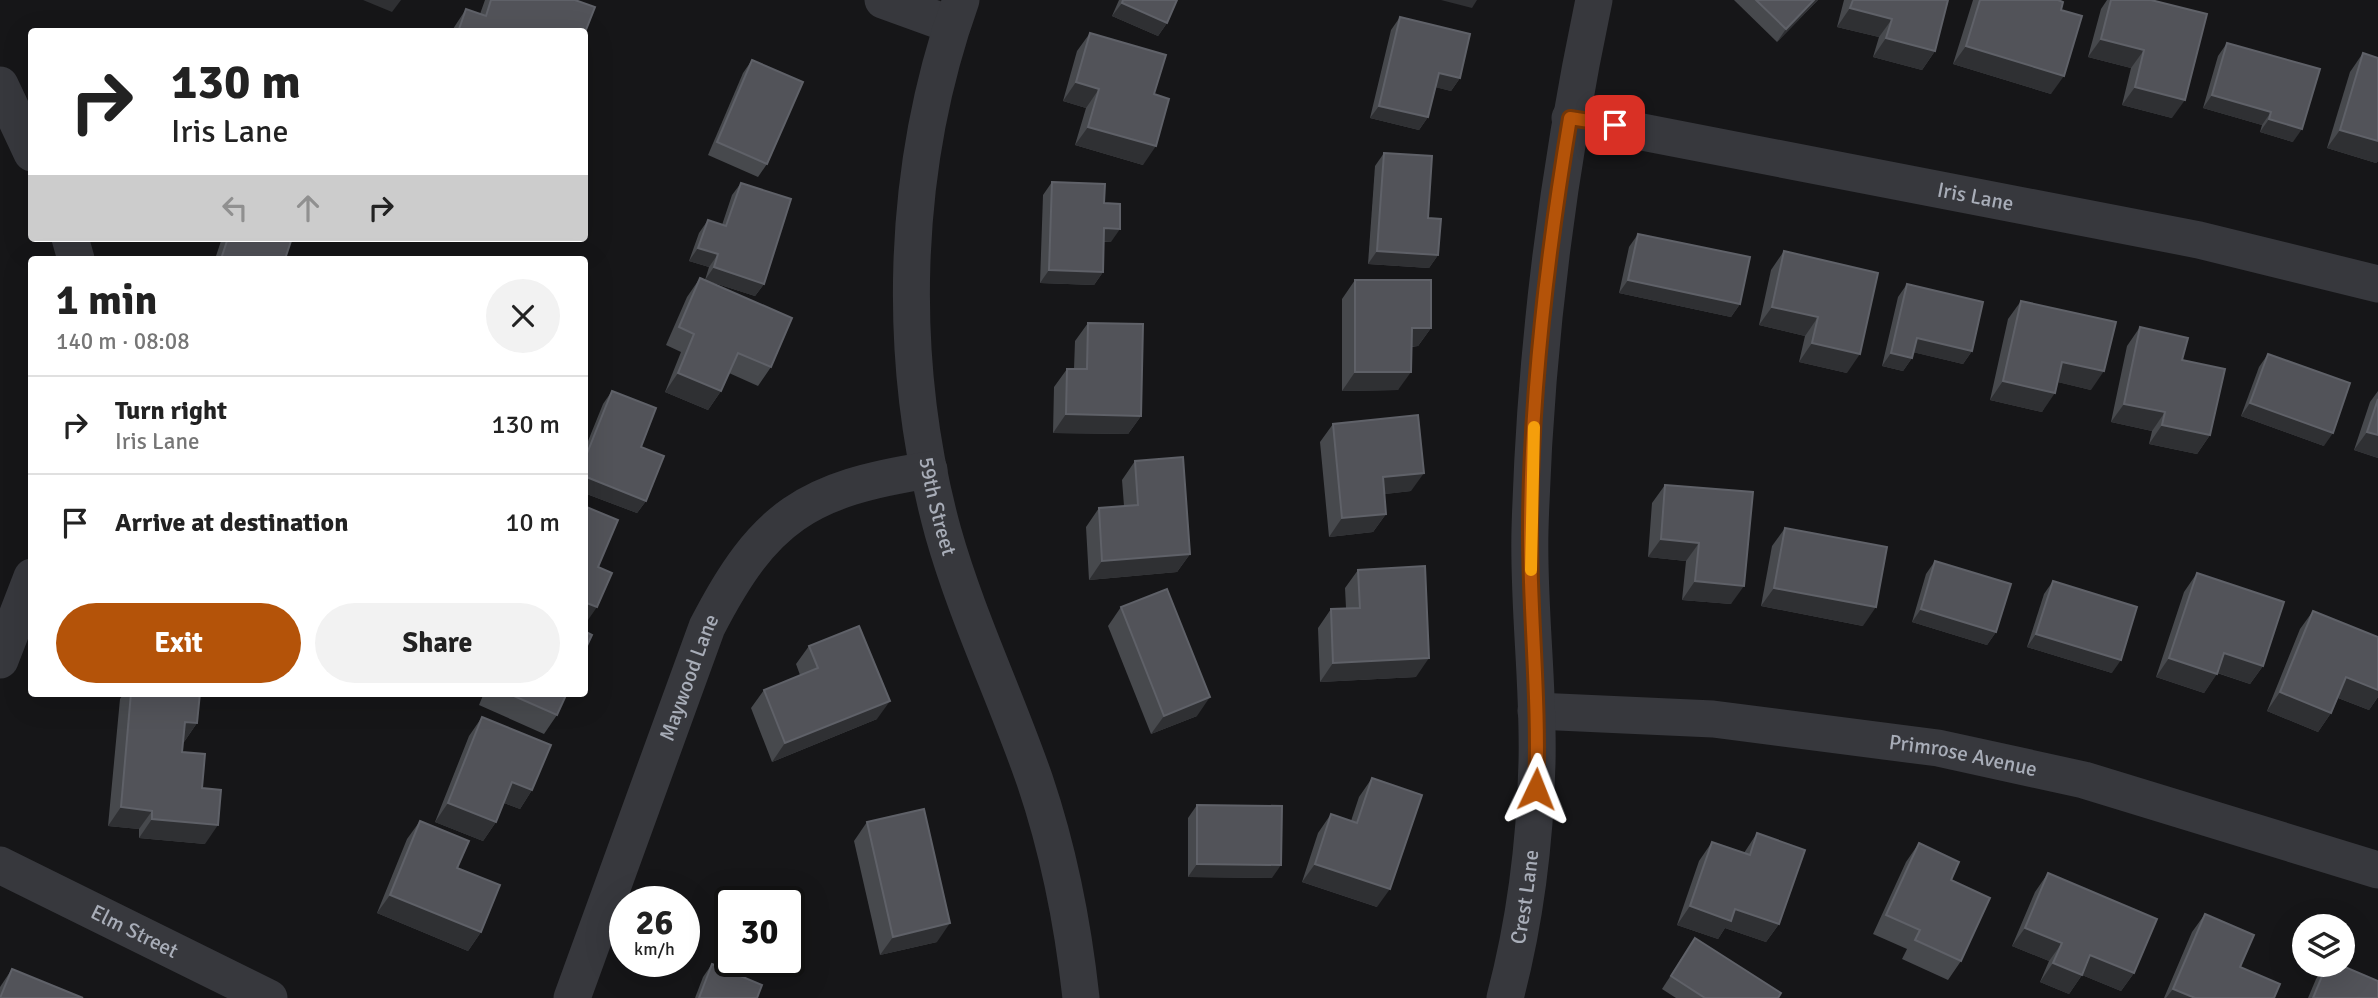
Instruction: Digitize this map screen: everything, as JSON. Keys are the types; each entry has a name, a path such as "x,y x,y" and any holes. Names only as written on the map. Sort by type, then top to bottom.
{"street":[{"path":"883,0 957,12"},
{"name":"Crest Lane","path":"1505,998 1532,849 1537,761 1530,534 1534,413 1546,284 1570,118 1594,0"},
{"name":"59th Street","path":"957,12 924,147 913,239 914,363 929,470 944,533 1049,827 1074,934 1081,998"},
{"path":"0,85 28,144"},
{"name":"Iris Lane","path":"1570,118 2199,240 2378,284"},
{"name":"Maywood Lane","path":"572,998 707,627 746,558 791,515 828,494 869,479 929,470"},
{"path":"0,660 28,587"},
{"name":"Primrose Avenue","path":"1536,711 1767,724 1951,751 2084,780 2378,870"},
{"name":"Elm Street","path":"0,865 269,998"}],"building":[{"path":"491,0 575,0 595,7 587,28 459,28 466,9 486,16"},
{"path":"1123,0 1177,0 1167,23 1122,3"},
{"path":"1756,0 1814,0 1786,29"},
{"path":"1853,0 1948,0 1935,51 1886,38 1892,19 1850,8"},
{"path":"1980,0 2058,0 2063,2 2061,10 2082,16 2064,76 1966,46"},
{"path":"2111,0 2151,0 2207,14 2185,100 2135,87 2144,50 2101,39"},
{"path":"1400,17 1470,34 1460,78 1439,73 1428,117 1379,106"},
{"path":"1090,33 1166,55 1154,94 1169,99 1156,146 1088,127 1099,89 1076,82"},
{"path":"2227,43 2320,69 2302,129 2269,119 2271,112 2212,95"},
{"path":"2363,53 2378,58 2378,141 2340,130"},
{"path":"752,60 803,82 767,164 717,142"},
{"path":"1384,153 1432,156 1428,218 1441,219 1438,255 1377,251"},
{"path":"1052,182 1105,184 1104,203 1120,204 1120,229 1104,228 1103,272 1049,270"},
{"path":"741,183 791,199 764,284 714,267 718,254 698,248 708,220 726,226"},
{"path":"1638,234 1750,257 1740,304 1628,280"},
{"path":"227,242 291,242 286,256 222,256"},
{"path":"1784,251 1878,273 1860,354 1812,343 1818,317 1772,307"},
{"path":"700,278 792,318 771,367 738,353 721,391 678,373 694,334 679,327"},
{"path":"1355,280 1431,280 1431,328 1412,328 1411,372 1355,372"},
{"path":"1907,284 1983,302 1972,351 1917,338 1912,358 1891,353"},
{"path":"2021,301 2116,322 2104,371 2062,362 2055,393 2003,381"},
{"path":"1088,323 1143,324 1141,416 1066,414 1067,369 1087,369"},
{"path":"2140,327 2188,338 2182,360 2225,369 2210,435 2162,425 2165,412 2124,404"},
{"path":"2268,354 2350,383 2333,433 2250,403"},
{"path":"612,391 656,408 641,447 664,456 646,501 588,478 588,451"},
{"path":"2378,399 2378,435 2367,432"},
{"path":"1418,415 1424,473 1383,477 1386,514 1342,518 1333,424"},
{"path":"1183,457 1190,554 1102,561 1099,508 1138,505 1135,461"},
{"path":"1665,485 1753,492 1744,586 1695,581 1699,543 1661,539"},
{"path":"588,508 618,520 598,567 612,573 597,607 588,604"},
{"path":"1785,528 1887,547 1876,607 1774,588"},
{"path":"1935,561 2011,584 1996,632 1921,609"},
{"path":"1425,566 1429,658 1333,663 1331,609 1360,608 1358,570"},
{"path":"2197,573 2284,602 2263,666 2224,653 2217,674 2169,658"},
{"path":"2053,581 2137,607 2121,660 2036,634"},
{"path":"1167,589 1210,697 1164,716 1121,607"},
{"path":"2313,611 2378,637 2378,690 2346,677 2331,713 2280,692"},
{"path":"859,626 890,701 785,743 764,690 818,668 809,646"},
{"path":"131,697 200,697 197,723 185,722 182,752 205,754 202,788 221,790 218,825 152,819 152,811 121,807"},
{"path":"516,697 565,697 557,715"},
{"path":"482,717 551,745 532,790 512,782 496,822 448,803"},
{"path":"1372,778 1422,795 1390,889 1315,864 1331,814 1357,823"},
{"path":"1197,805 1282,806 1281,865 1197,864"},
{"path":"924,809 950,923 893,937 867,822"},
{"path":"420,821 469,841 457,868 500,885 481,932 390,895"},
{"path":"1757,833 1805,850 1779,924 1735,909 1731,921 1690,906 1712,842 1750,855"},
{"path":"1919,843 1959,862 1951,880 1990,898 1961,961 1915,940 1920,930 1886,915"},
{"path":"2048,873 2157,919 2134,973 2090,955 2082,975 2053,963 2062,943 2025,928"},
{"path":"2205,914 2254,935 2240,967 2280,984 2274,998 2195,998 2173,989"},
{"path":"1695,938 1781,993 1778,998 1705,998 1671,976"},
{"path":"712,964 714,977 743,977 762,985 757,998 699,998"},
{"path":"12,969 83,998 0,998"},
{"path":"2355,971 2378,981 2378,998 2313,998 2322,977 2355,977"}],"slow traffic":[{"path":"1531,570 1534,427"}],"route":[{"path":"1536,789 1530,534 1534,413 1546,284 1570,118 1615,125"}]}
